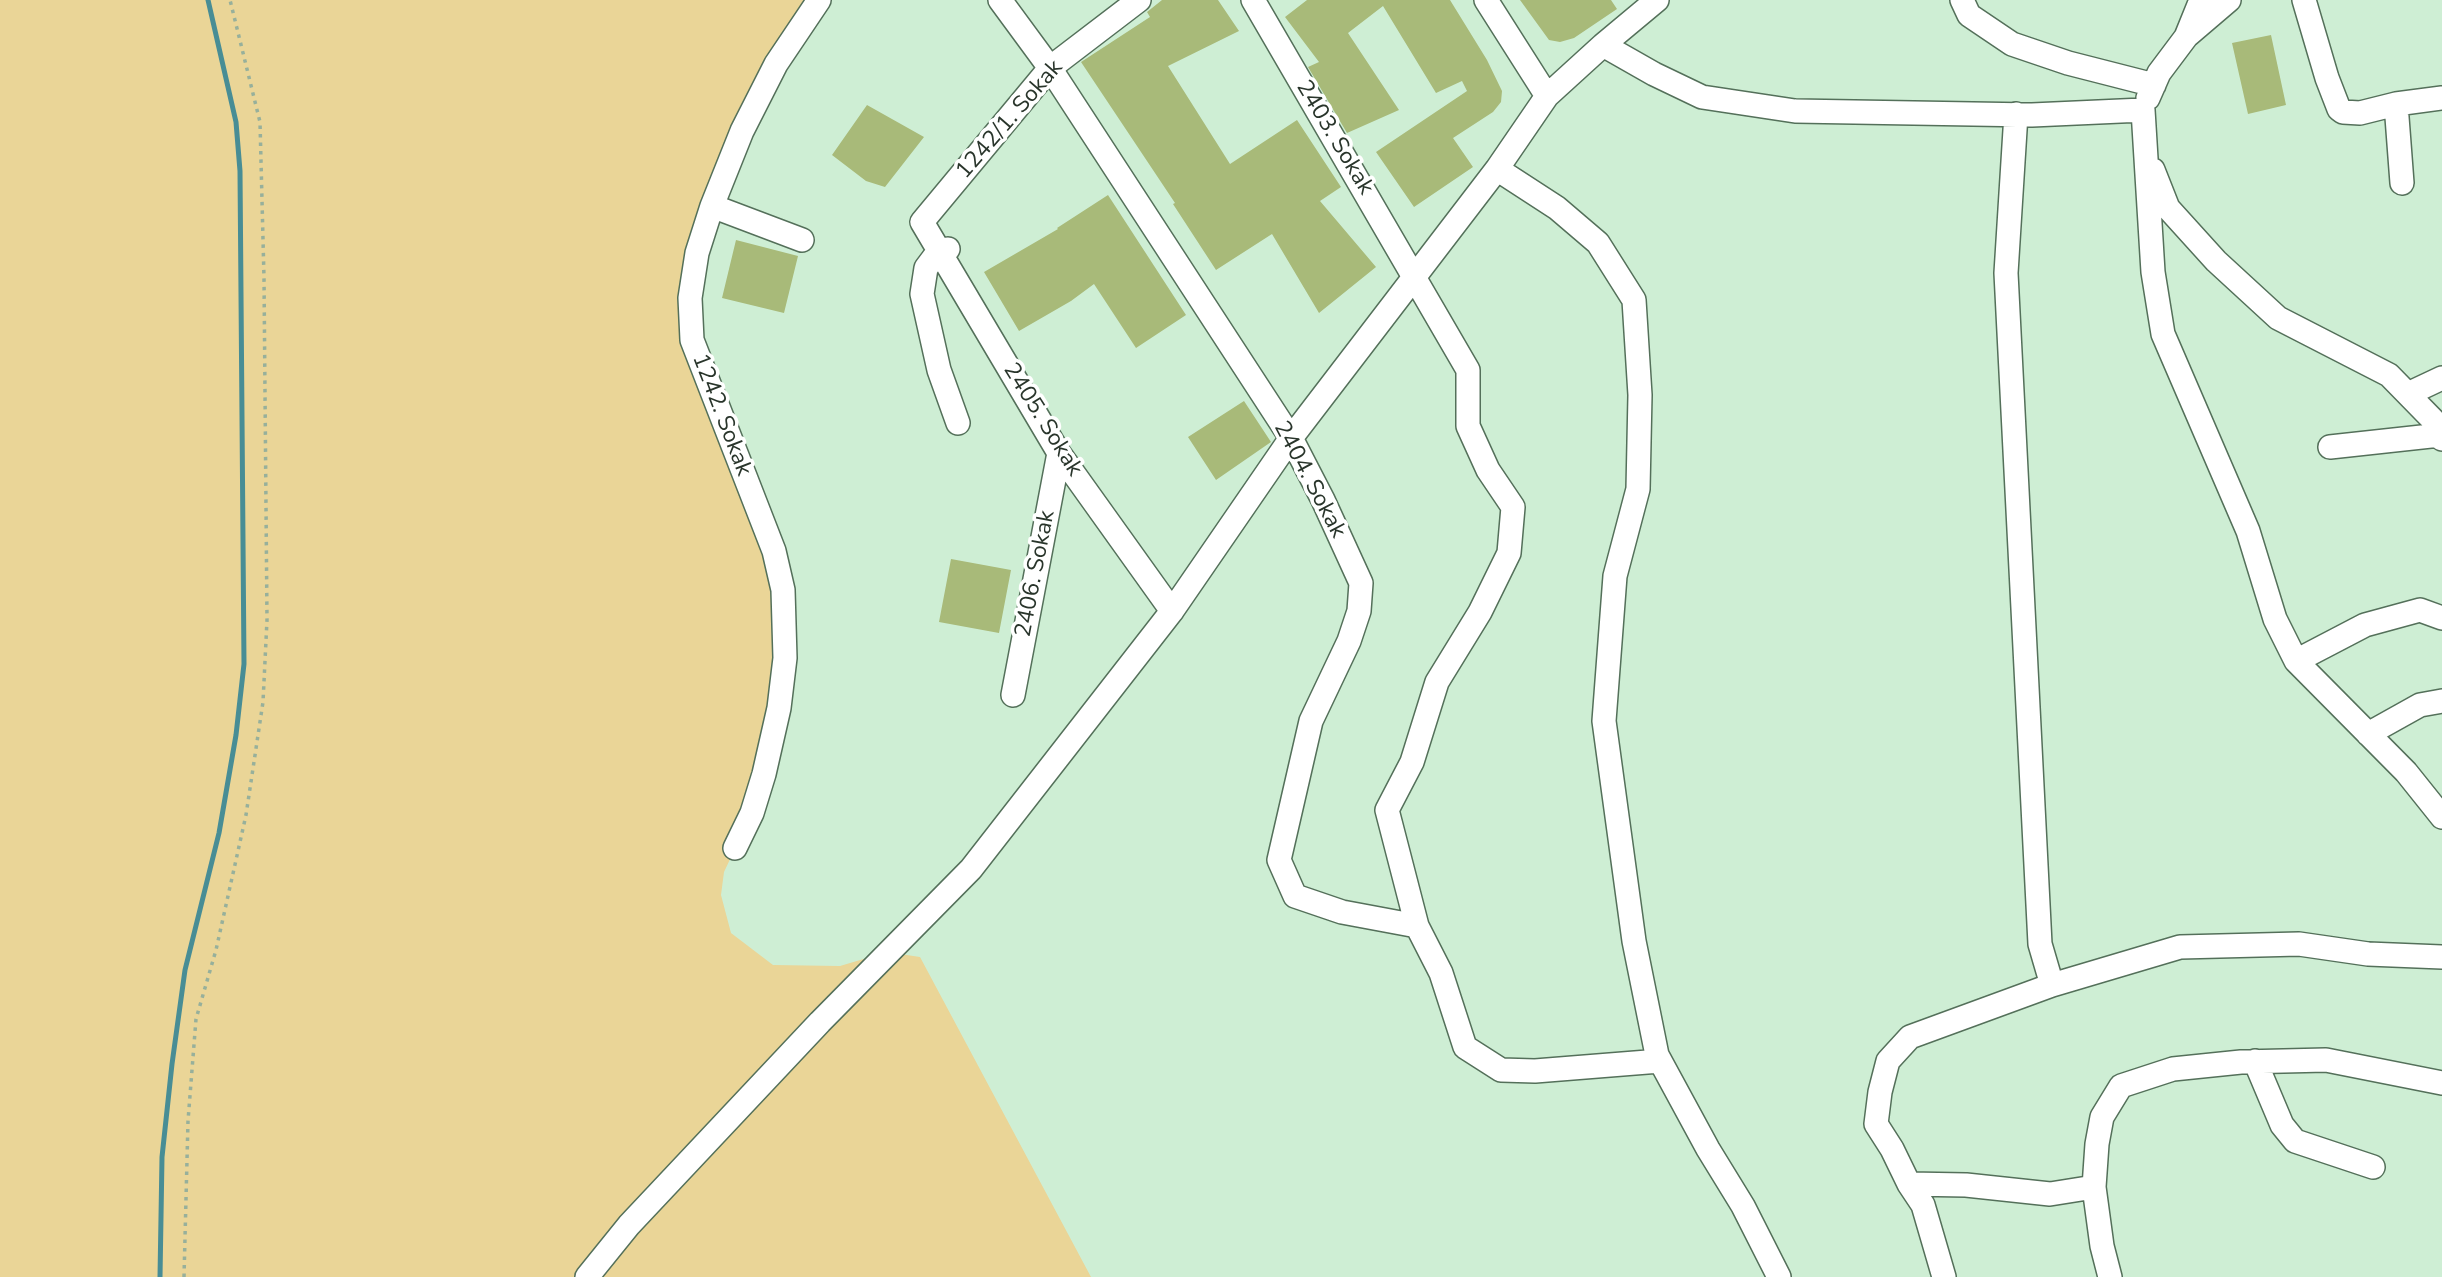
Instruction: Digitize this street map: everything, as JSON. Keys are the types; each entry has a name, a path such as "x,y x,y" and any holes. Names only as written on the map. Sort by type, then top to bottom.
{"street":[{"name":"1242. Sokak","path":"735,848 752,813 779,708 785,658 783,590 774,551 692,340 690,298 697,253 712,206 742,131 776,64 819,0"},
{"name":"2404. Sokak","path":"1000,0 1050,68 1291,438 1361,583 1359,611 1349,641 1311,721 1279,860 1295,896 1342,912 1417,926"},
{"name":"1242/1. Sokak","path":"922,222 1050,68 1139,0"},
{"name":"2403. Sokak","path":"1253,0 1468,370 1468,426 1488,470 1513,507 1508,553 1480,612 1437,682 1412,762 1387,810 1417,926 1441,972 1465,1047 1501,1070 1535,1071 1660,1061"},
{"path":"1486,0 1547,96"},
{"path":"587,1277 629,1225 791,1052 971,869 1172,611 1291,438 1497,169 1547,96 1602,45 1657,0"},
{"path":"1962,0 1969,15 2012,44 2068,63 2154,85"},
{"path":"2186,37 2200,0"},
{"path":"2230,0 2186,37 2160,73 2143,110 2153,272 2163,334 2248,531 2275,619 2296,661 2406,772 2442,817"},
{"path":"2304,0 2327,78 2339,109 2343,112 2360,113 2396,104 2442,98"},
{"path":"1602,45 1702,97 1795,111 2016,114 2143,110"},
{"path":"2396,104 2402,183"},
{"path":"2016,114 2006,274 2040,944 2052,985"},
{"path":"2144,147 2168,208 2234,277 2278,318 2389,375 2433,420 2441,437 2330,447"},
{"path":"1497,169 1557,208 1598,243 1634,300 1640,395 1638,489 1615,576 1604,721 1634,941 1657,1055 1708,1149 1743,1206 1779,1277"},
{"path":"712,206 802,240"},
{"name":"2405. Sokak","path":"922,222 1059,453 1172,611"},
{"path":"948,249 935,256 926,268 922,294 939,370 958,423"},
{"path":"2408,394 2442,378"},
{"name":"2406. Sokak","path":"1013,695 1059,453"},
{"path":"2296,661 2365,625 2420,610 2442,618"},
{"path":"2368,734 2420,705 2442,701"},
{"path":"1944,1277 1923,1205 1876,1124 1888,1060 1910,1037 2052,985 2180,947 2299,944 2368,954 2442,957"},
{"path":"2110,1277 2102,1246 2094,1187 2102,1117 2120,1086 2174,1069 2255,1061 2326,1060 2442,1083"},
{"path":"2255,1061 2282,1125 2295,1141 2373,1167"},
{"path":"1909,1184 1966,1185 2050,1194 2094,1187"}],"path":[{"path":"184,1277 188,1121 196,1019 216,950 246,816 263,702 267,620 260,122 230,0"}],"shaded area":[{"path":"0,0 819,0 712,206 692,340 774,551 785,658 752,813 724,872 721,895 731,933 773,965 840,966 887,952 920,957 1091,1277 0,1277"}],"building":[{"path":"1162,0 1218,0 1239,31 1168,66 1230,164 1297,120 1341,187 1320,201 1376,267 1319,313 1272,234 1216,270 1081,62 1150,17 1147,12"},
{"path":"1307,0 1450,0 1487,60 1502,91 1501,102 1493,112 1453,138 1473,167 1414,207 1376,152 1467,91 1462,81 1436,93 1383,6 1348,33 1399,110 1347,133 1308,67 1319,62 1285,17"},
{"path":"1520,0 1611,0 1617,9 1574,38 1560,42 1549,40"},
{"path":"2271,35 2286,105 2248,114 2232,43"},
{"path":"867,105 924,137 885,187 866,181 832,155"},
{"path":"1108,195 1186,315 1136,348 1094,284 1071,301 1019,331 984,272 1058,229"},
{"path":"736,240 798,256 784,313 722,298"},
{"path":"1244,401 1271,442 1216,480 1188,437"},
{"path":"951,559 1011,570 999,633 939,622"}],"waterway":[{"path":"160,1277 162,1157 172,1064 185,970 219,833 236,735 244,664 240,171 236,122 208,0"}]}
